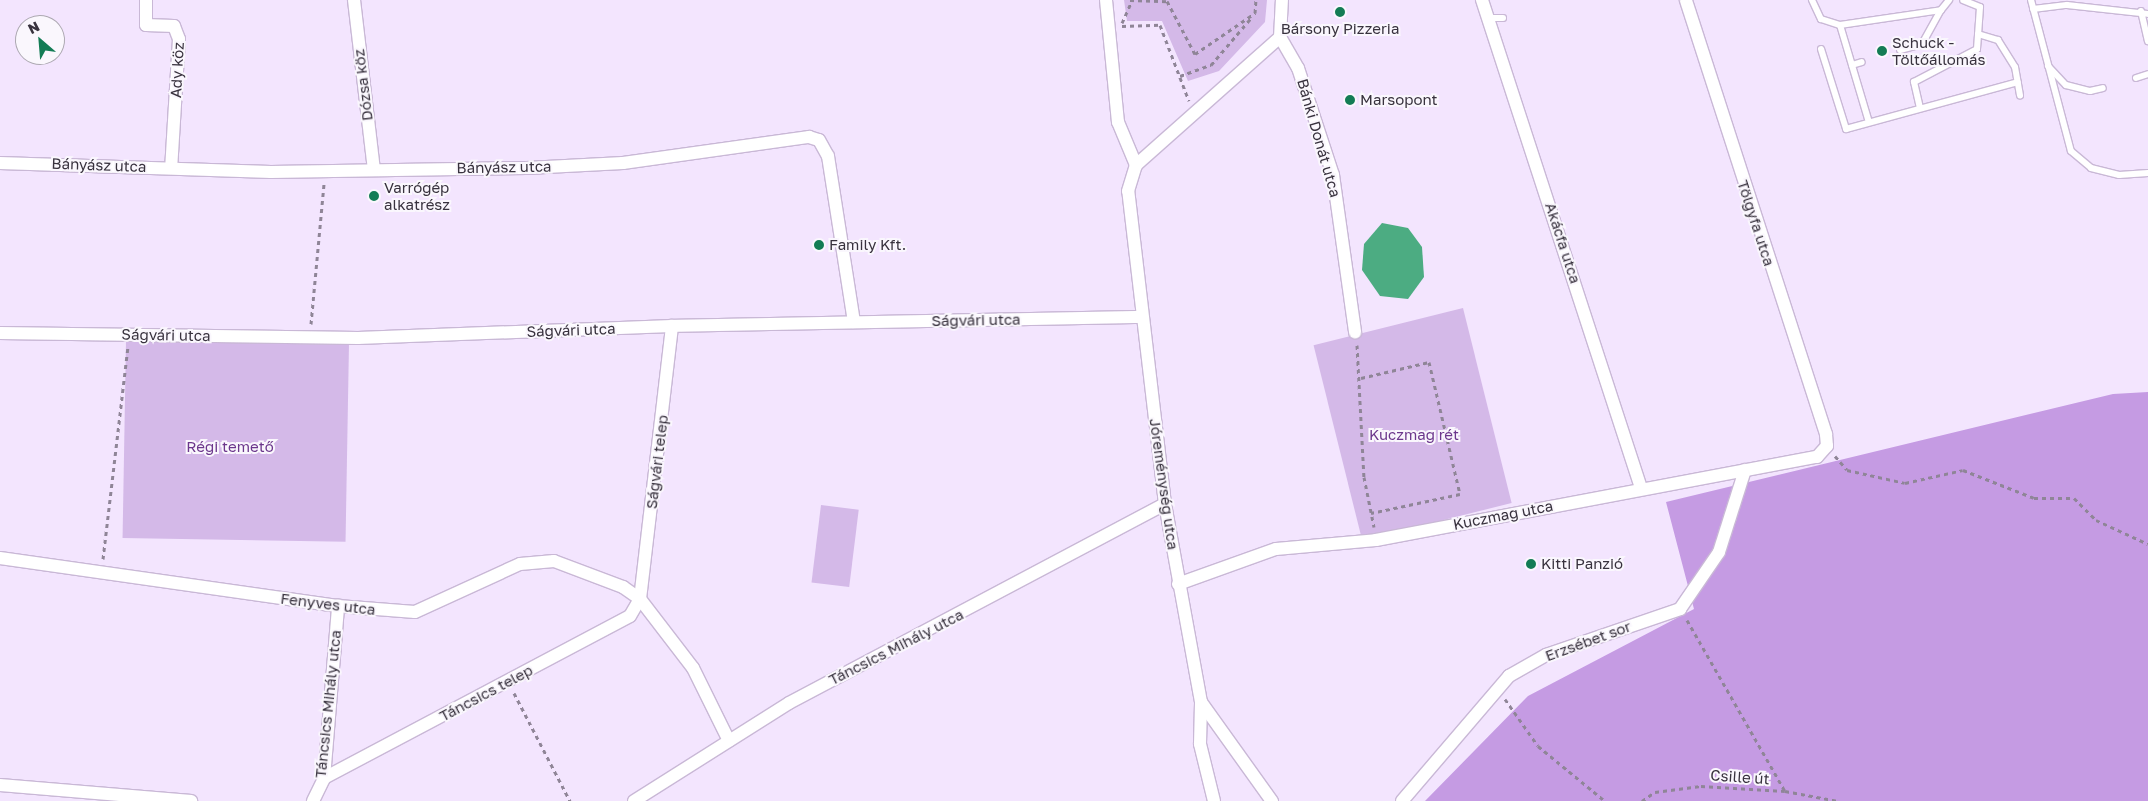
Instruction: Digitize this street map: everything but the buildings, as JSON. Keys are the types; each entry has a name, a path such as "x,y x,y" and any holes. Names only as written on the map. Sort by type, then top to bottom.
{"street":[{"name":"Ady köz","path":"146,0 146,25 174,26 179,40 171,168"},
{"name":"Dózsa köz","path":"354,0 374,169"},
{"path":"1106,0 1118,122 1136,166 1280,38 1282,0"},
{"name":"Akácfa utca","path":"1482,0 1490,18 1641,488"},
{"name":"Tölgyfa utca","path":"1686,0 1827,446"},
{"name":"Bánki Donát utca","path":"1280,38 1298,68 1333,175 1355,332"},
{"name":"Bányász utca","path":"0,163 325,170 613,163 809,137 818,140 828,156 854,322"},
{"name":"Jóreménység utca","path":"1136,166 1128,191 1142,317 1165,504 1178,584 1201,702 1200,744 1214,801"},
{"name":"Ságvári utca","path":"0,333 358,338 672,326 1142,317"},
{"name":"Ságvári telep","path":"640,599 672,326"},
{"name":"Kuczmag utca","path":"1178,584 1276,548 1376,540 1641,488 1817,458 1827,446"},
{"path":"1680,609 1719,552 1745,470"},
{"name":"Táncsics Mihály utca","path":"634,801 789,703 1165,504"},
{"name":"Fenyves utca","path":"0,558 338,606 426,610 520,564 543,560 623,587 640,599"},
{"path":"640,599 693,668 729,741"},
{"name":"Táncsics telep","path":"324,778 630,616 640,599"},
{"name":"Táncsics Mihály utca","path":"313,801 324,778 338,606"},
{"name":"Erzsébet sor","path":"1402,801 1498,688 1546,655 1680,609"},
{"path":"1201,702 1272,801"},
{"path":"0,785 191,801"}],"lane":[{"path":"1812,0 1820,19 1840,25 1942,10"},
{"path":"1900,50 1922,44 1949,0"},
{"path":"1920,108 1914,82 1977,49 1980,7 1963,0"},
{"path":"2031,0 2047,65 2072,151 2091,168 2119,175 2148,173"},
{"path":"2033,9 2067,5 2141,11 2148,14"},
{"path":"2141,11 2148,41"},
{"path":"1490,18 1503,18"},
{"path":"1840,25 1869,122"},
{"path":"1978,34 1998,40 2015,67 2020,96"},
{"path":"1821,48 1843,127 1869,122 2018,82"},
{"path":"1852,65 1862,62"},
{"path":"2047,65 2066,85 2090,91 2103,88"},
{"path":"2136,78 2148,74"}],"path":[{"path":"1180,76 1211,65 1255,14 1256,0"},
{"path":"1120,33 1130,2 1167,1 1195,54 1255,14"},
{"path":"1121,26 1160,25 1189,101 1183,107"},
{"path":"312,316 325,170"},
{"path":"1355,332 1360,378 1364,477 1376,540"},
{"path":"102,572 129,335"},
{"path":"1360,378 1429,362 1460,494 1371,513"},
{"path":"1827,446 1847,470 1905,483 1963,470 2034,498 2074,498 2096,520 2148,544"},
{"path":"1680,609 1785,791"},
{"path":"508,682 570,801"},
{"path":"1498,688 1538,746 1605,801"},
{"name":"Csille út","path":"1642,801 1655,792 1701,786 1785,791 1838,801"}],"green space":[{"path":"1124,0 1267,0 1265,22 1219,71 1188,81 1162,21 1127,21"},
{"name":"Kuczmag rét","path":"1463,308 1512,503 1362,540 1314,345"},
{"name":"Régi temető","path":"126,341 349,345 346,542 123,538"},
{"path":"821,505 859,510 849,587 811,582"}],"shaded area":[{"path":"1382,223 1408,228 1422,247 1424,277 1408,299 1380,296 1362,270 1364,244"},
{"path":"2148,392 2148,801 1425,801 1528,696 1694,609 1666,502 2113,394"}],"place":[{"name":"Bársony Pizzeria","path":"1340,12"},
{"name":"Schuck - Töltőállomás","path":"1882,51"},
{"name":"Marsopont","path":"1350,100"},
{"name":"Varrógép alkatrész","path":"374,196"},
{"name":"Family Kft.","path":"819,245"},
{"name":"Kitti Panzió","path":"1531,564"}]}
